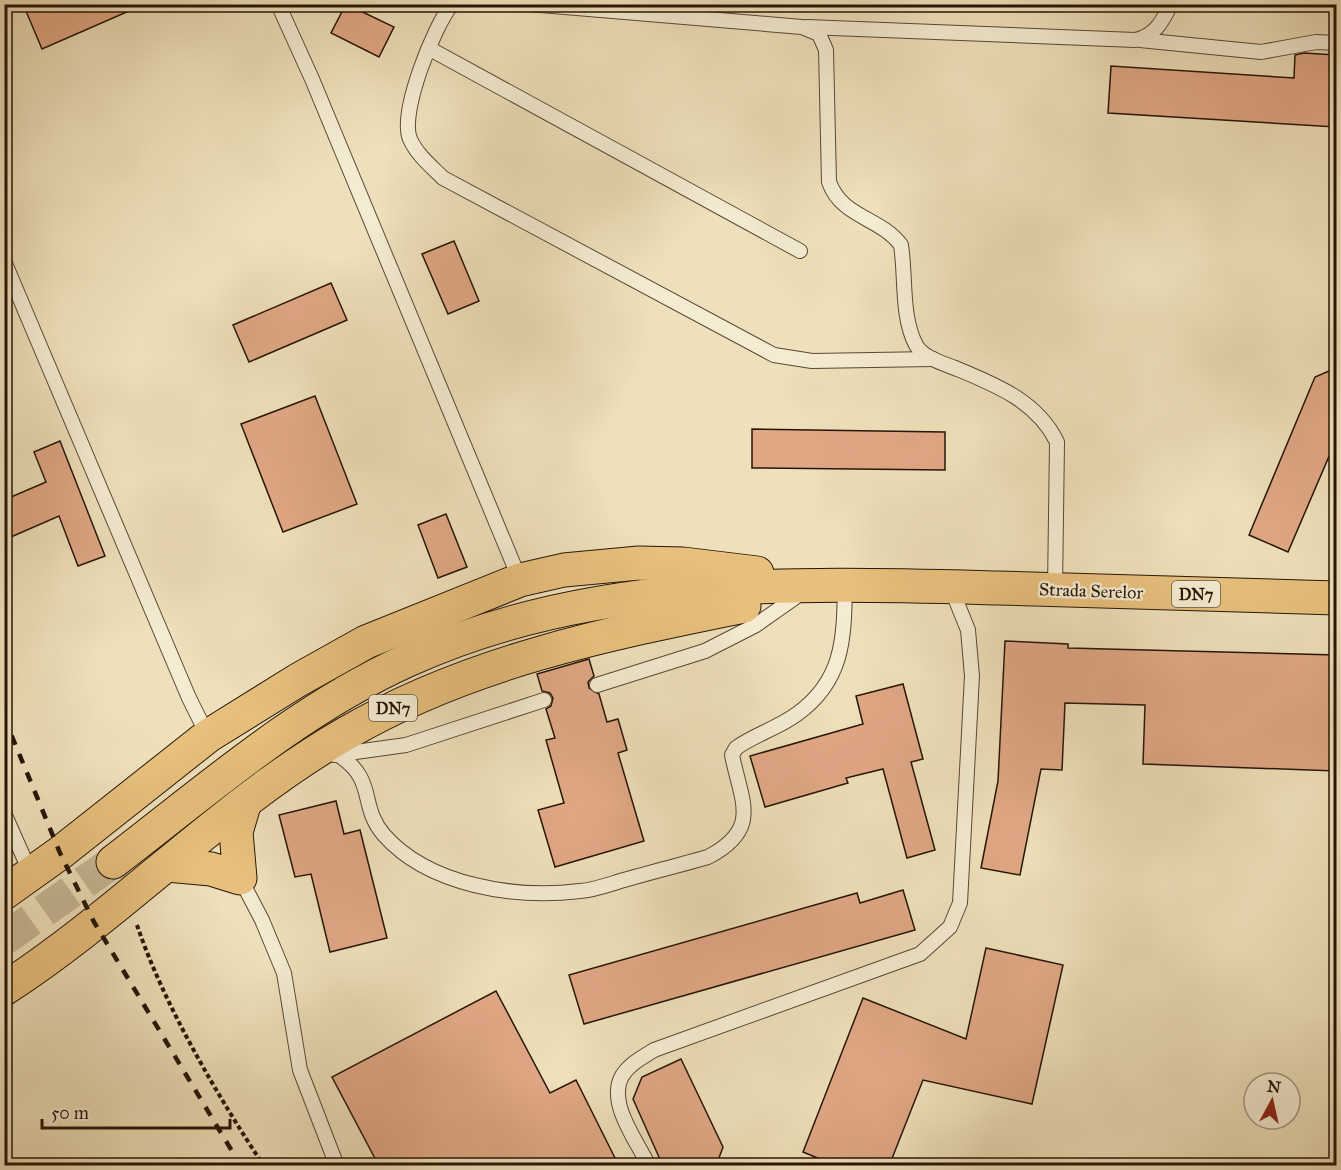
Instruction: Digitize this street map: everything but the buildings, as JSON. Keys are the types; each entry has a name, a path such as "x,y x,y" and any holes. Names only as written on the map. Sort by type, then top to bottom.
{"highway":[{"name":"DN7","path":"4,893 208,736 297,680 366,642 520,580 564,570 639,563 683,564 845,584"},
{"name":"DN7","path":"4,989 244,805 324,755 344,734 394,707 466,676 549,649 845,584"},
{"name":"DN7","path":"112,862 300,720 353,688 462,637 576,606 642,595 845,584"},
{"name":"Strada Serelor","path":"845,584 1336,598"},
{"path":"167,865 211,869 240,878 236,832 244,805"}],"lane":[{"path":"278,4 312,79 520,580"},
{"path":"452,4 443,16 430,48 410,101 406,124 411,139 421,156 443,178 774,355 812,361 933,359"},
{"path":"529,4 802,27 1135,40 1238,52 1261,52 1316,42 1336,43"},
{"path":"1135,40 1148,38 1159,27 1171,4"},
{"path":"802,27 819,34 826,50 829,182 834,195 842,205 893,234 901,245 909,330 918,348 933,359 995,384 1027,404 1048,423 1057,442 1055,590"},
{"path":"430,48 800,251"},
{"path":"4,261 189,698 208,736"},
{"path":"324,755 359,772 373,817 382,833 400,851 420,864 472,884 546,894 582,891 708,857 724,849 736,835 744,818 744,798 732,755 736,748 796,715 815,698 831,677 843,643 845,584"},
{"path":"649,1166 619,1106 617,1091 622,1075 633,1063 654,1050 920,954 950,927 960,903 972,676 968,630 950,587"},
{"path":"597,685 705,651 756,625 800,594"},
{"path":"324,755 406,745 544,700"},
{"path":"4,813 31,874"},
{"path":"240,878 262,920 284,973 300,1070 337,1166"}],"path":[{"path":"127,896 146,951 194,1048 264,1166"}],"tunnel":[{"path":"4,939 113,862"}],"railway":[{"path":"4,717 60,853 94,922 241,1166"}]}
